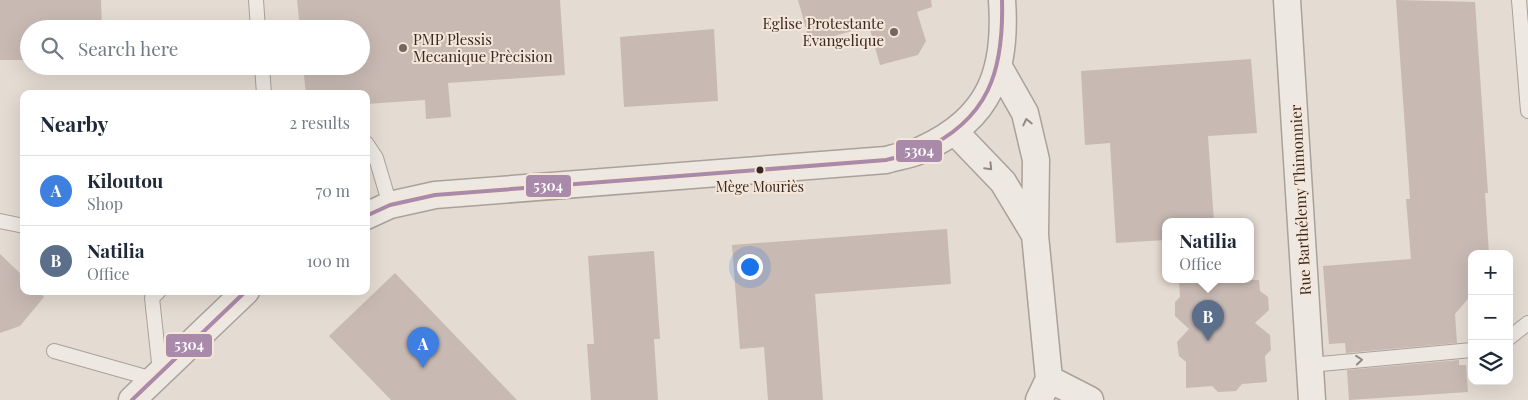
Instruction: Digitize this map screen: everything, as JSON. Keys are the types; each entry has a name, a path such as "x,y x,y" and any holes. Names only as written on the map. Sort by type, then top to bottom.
{"street":[{"path":"370,214 390,205 435,195 886,160 922,150 955,132 981,107 1000,69 1004,32 1002,0"},
{"name":"Rue Barthélemy Thimonnier","path":"1287,0 1312,400"},
{"path":"1000,69 1025,113 1036,160 1035,235 1044,390 1090,400"},
{"path":"955,132 1003,182 1035,235"},
{"path":"132,400 242,295"}],"lane":[{"path":"256,0 257,20"},
{"path":"1520,0 1528,111"},
{"path":"263,75 264,90"},
{"path":"370,149 376,158 390,205"},
{"path":"0,220 20,225"},
{"path":"54,350 156,375 152,298 155,295"},
{"path":"1513,335 1528,323"},
{"path":"1310,364 1468,350"}],"building":[{"path":"0,0 101,0 102,20 20,20 20,60 0,60"},
{"path":"297,0 560,0 565,75 448,83 451,117 426,119 425,100 370,104 370,90 306,90 304,75 370,75 370,20 299,20"},
{"path":"798,0 931,0 932,7 917,12 926,41 918,55 880,65 869,26 810,43"},
{"path":"1396,0 1475,2 1488,193 1485,193 1489,250 1468,250 1468,299 1455,314 1457,343 1346,353 1345,343 1329,344 1323,266 1411,259 1406,199 1410,199"},
{"path":"714,29 718,101 624,107 620,37"},
{"path":"1251,59 1257,133 1208,136 1214,218 1162,218 1162,240 1116,243 1110,143 1085,145 1081,71"},
{"path":"947,229 951,284 815,294 823,400 768,400 764,347 740,349 732,245"},
{"path":"654,251 660,339 654,339 658,400 591,400 587,344 594,344 588,256"},
{"path":"0,254 20,273 20,295 42,295 44,297 20,326 0,333"},
{"path":"395,273 517,400 391,400 329,336"},
{"path":"1254,280 1259,280 1260,291 1268,297 1269,310 1255,323 1270,335 1271,350 1265,356 1267,382 1242,384 1236,391 1218,392 1212,386 1186,388 1186,362 1179,356 1177,342 1189,329 1175,316 1175,302 1180,297 1179,283 1254,283"},
{"path":"1459,360 1459,365 1466,365 1468,392 1349,400 1347,370"}],"transit line":[{"name":"5304","path":"370,214 390,205 435,195 886,160 920,151 943,139 962,124 977,108 988,90 1000,49 1002,0"},
{"name":"5304","path":"132,400 242,295"}],"place":[{"name":"Eglise Protestante Evangelique","path":"894,32"},
{"name":"PMP Plessis Mecanique Prècision","path":"403,48"},
{"name":"Mège Mouriès","path":"760,170"},
{"name":"Natilia","path":"1208,341"},
{"name":"Kiloutou","path":"423,368"}]}
